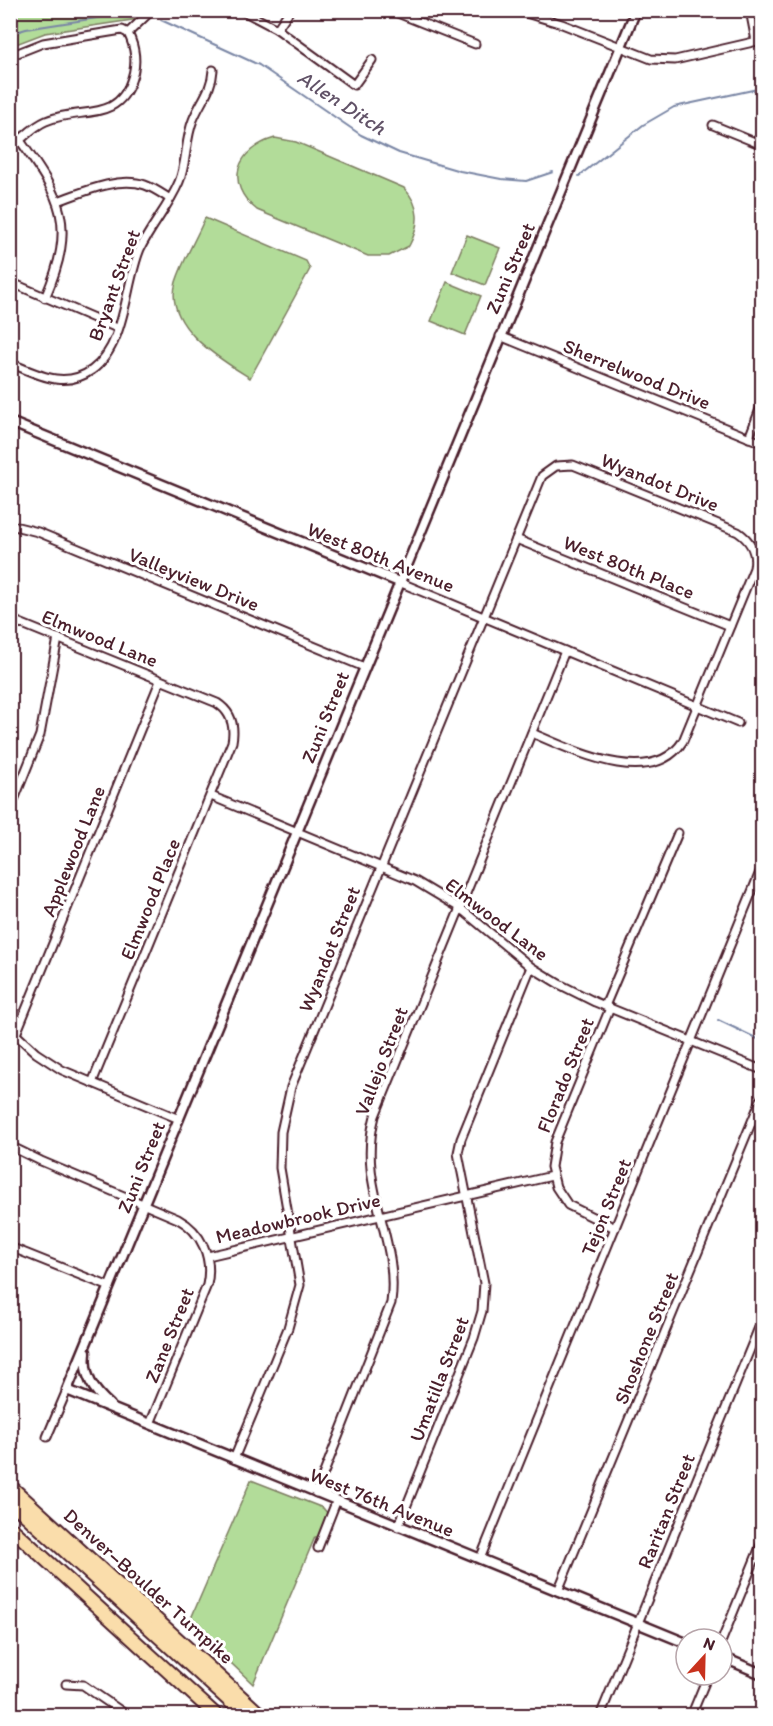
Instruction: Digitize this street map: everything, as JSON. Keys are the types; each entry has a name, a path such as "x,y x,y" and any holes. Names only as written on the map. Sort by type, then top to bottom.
{"highway":[{"name":"Denver–Boulder Turnpike","path":"10,1486 262,1716"},
{"path":"10,1501 246,1716"},
{"path":"10,1527 217,1716"}],"street":[{"path":"128,33 152,10"},
{"path":"241,10 277,29 354,85 372,60"},
{"path":"277,29 290,10"},
{"path":"390,10 475,44"},
{"path":"516,10 562,24 644,58 664,61 759,40 750,10"},
{"name":"Zuni Street","path":"47,1437 636,10"},
{"path":"10,56 43,43 122,30 128,33 134,48 135,63 132,80 118,103 104,110 49,119 20,140"},
{"name":"Bryant Street","path":"10,363 56,380 74,379 86,373 103,359 129,296 139,253 180,178 193,121 212,83 213,70"},
{"path":"713,125 762,145"},
{"path":"10,126 43,172 58,201 63,228 62,249 57,270 45,298"},
{"path":"58,201 99,188 127,183 144,184 170,199"},
{"path":"10,282 117,328"},
{"name":"Sherrelwood Drive","path":"500,336 762,443"},
{"path":"749,438 762,404"},
{"name":"West 80th Avenue","path":"10,422 738,723"},
{"name":"Wyandot Drive","path":"550,469 562,464 579,467 738,532 752,547 754,568 730,626"},
{"name":"Wyandot Street","path":"234,1459 298,1296 300,1278 280,1168 285,1110 301,1061 539,481 550,469"},
{"name":"Valleyview Drive","path":"10,525 38,532 364,667"},
{"name":"West 80th Place","path":"516,539 730,626"},
{"name":"Elmwood Lane","path":"10,619 217,703 227,712 233,726"},
{"path":"531,733 598,760 656,762 671,756 679,748 730,626"},
{"path":"10,810 40,735 58,638"},
{"name":"Vallejo Street","path":"316,1493 391,1303 392,1269 369,1167 372,1128 459,908 565,651"},
{"name":"Applewood Lane","path":"13,1032 160,681"},
{"name":"Elmwood Place","path":"92,1083 211,796 232,742 233,726"},
{"name":"Elmwood Lane","path":"211,796 426,887 459,908 531,967 570,990 762,1070"},
{"name":"Florado Street","path":"552,1176 555,1142 678,833"},
{"name":"Tejon Street","path":"480,1559 693,1042 762,867"},
{"name":"Umatilla Street","path":"398,1527 474,1338 482,1311 483,1274 458,1158 461,1139 531,967"},
{"path":"13,1032 50,1064 179,1119"},
{"name":"Shoshone Street","path":"558,1591 762,1097"},
{"name":"Meadowbrook Drive","path":"10,1146 178,1219 193,1229 207,1256 552,1176"},
{"path":"552,1176 568,1205 615,1228"},
{"path":"10,1247 110,1287"},
{"name":"Zane Street","path":"150,1424 205,1291 209,1274 207,1256"},
{"name":"Raritan Street","path":"600,1716 762,1320"},
{"path":"87,1341 85,1358 87,1378 99,1396 114,1410"},
{"name":"West 76th Avenue","path":"67,1390 336,1502 674,1638"},
{"path":"318,1548 336,1502"},
{"path":"727,1627 762,1542"},
{"path":"734,1662 762,1674"},
{"path":"66,1684 83,1685 128,1716"},
{"path":"691,1716 703,1687"}],"green space":[{"path":"11,11 146,11 139,19 45,33 11,46"},
{"path":"275,138 296,142 404,188 414,202 417,216 415,231 409,246 389,256 368,256 257,210 240,189 239,168 251,150"},
{"path":"205,218 306,261 310,269 250,378 210,351 186,327 178,313 174,298 176,282"},
{"path":"467,235 500,248 485,285 452,272"},
{"path":"447,282 481,296 465,335 431,321"},
{"path":"251,1480 323,1508 328,1514 319,1537 315,1537 253,1684 189,1623"}],"waterway":[{"name":"Allen Ditch","path":"10,34 26,29 116,15"},
{"name":"Allen Ditch","path":"161,20 259,65 361,135 399,153 460,171 501,179 526,181 553,172"},
{"name":"Allen Ditch","path":"579,176 643,125 674,107 762,88"},
{"path":"718,1020 760,1040 762,1046"}]}
